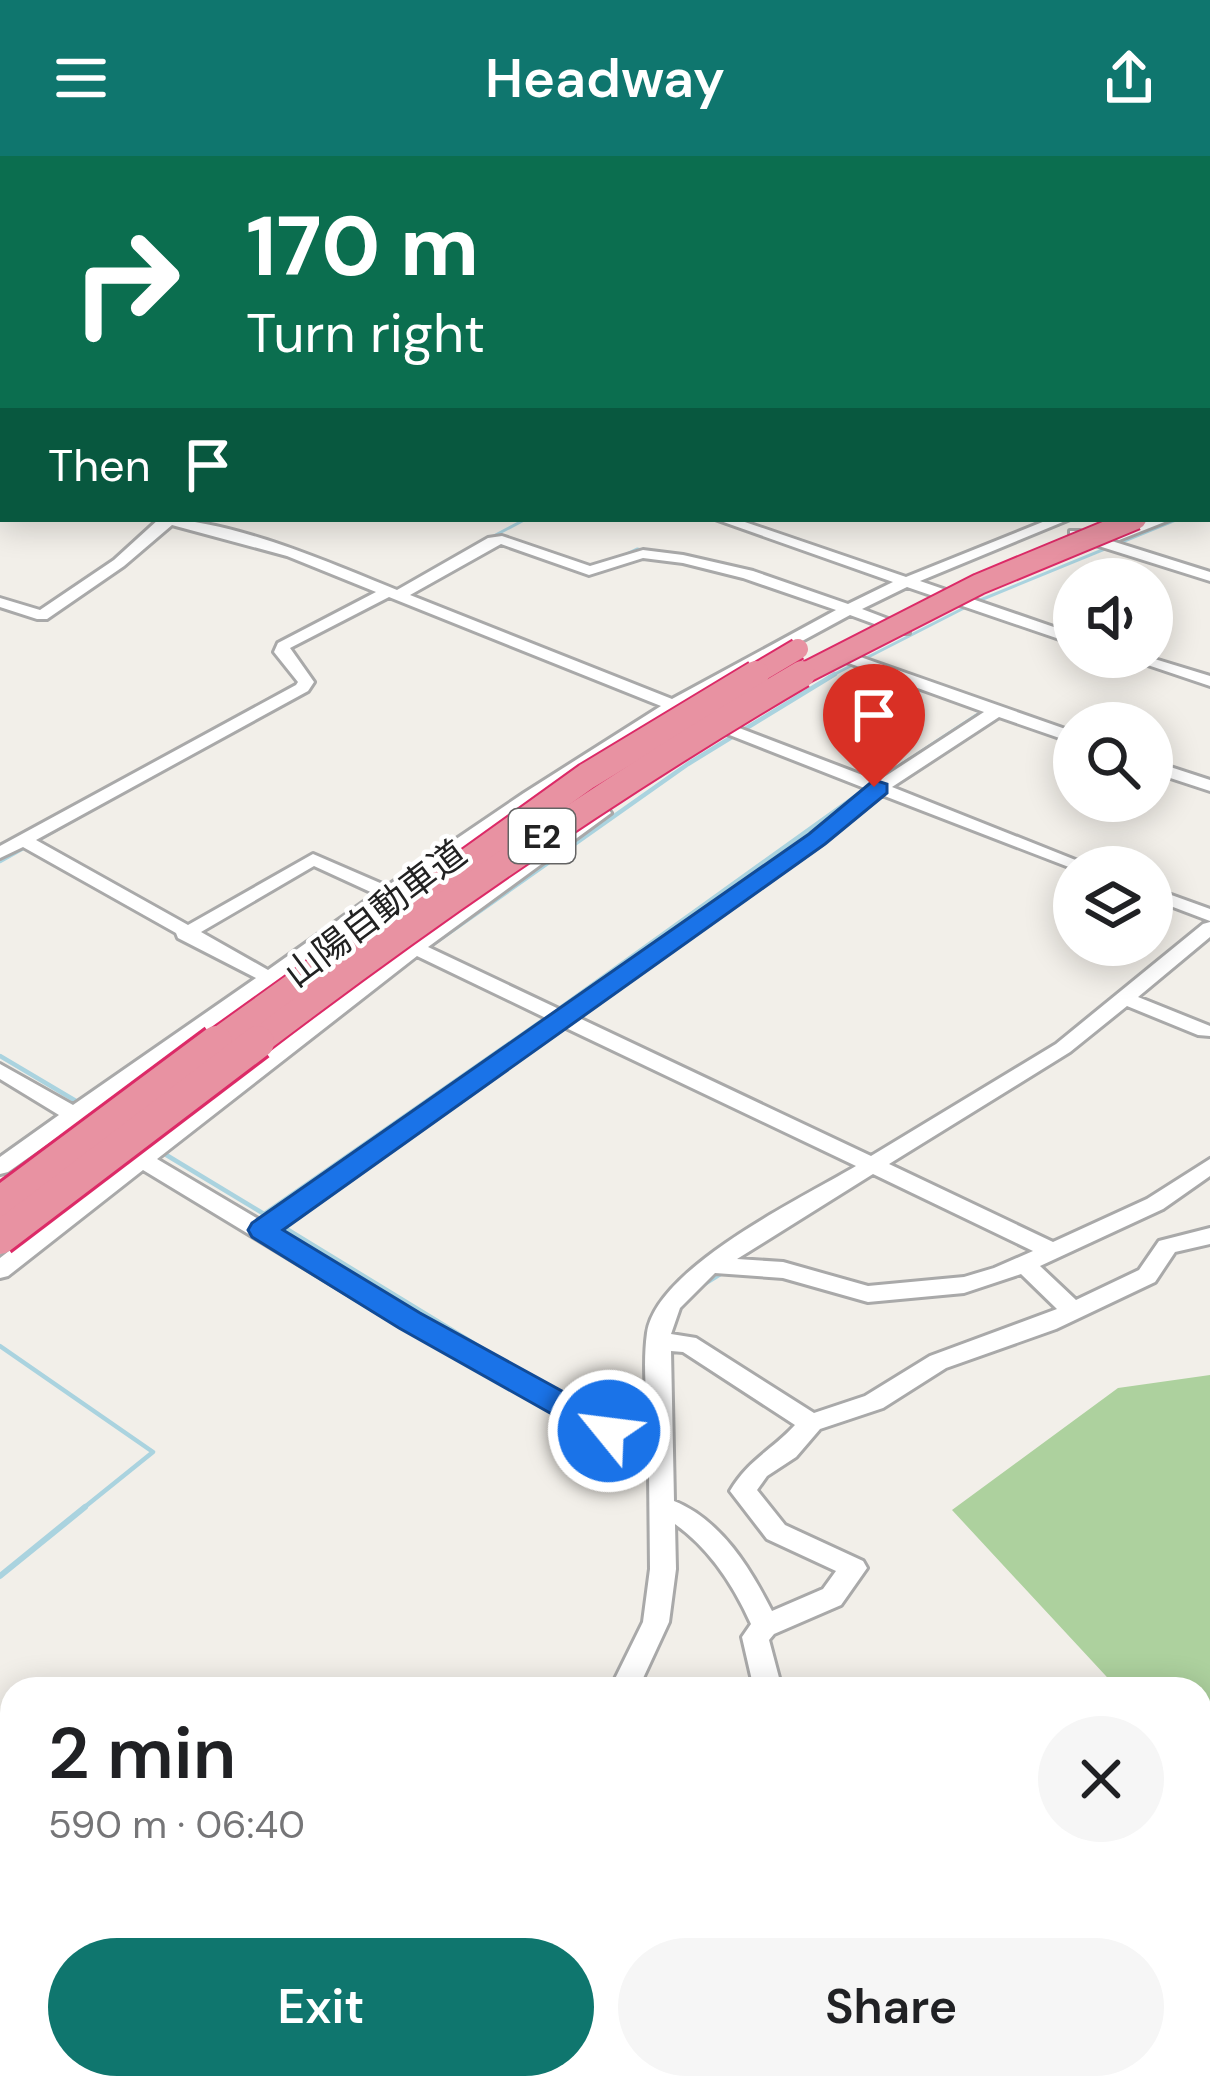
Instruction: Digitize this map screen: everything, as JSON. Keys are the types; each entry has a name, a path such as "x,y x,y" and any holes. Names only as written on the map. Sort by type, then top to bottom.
{"highway":[{"name":"山陽自動車道","path":"0,1238 476,882 712,722 927,606 1129,522"},
{"name":"山陽自動車道","path":"7,1187 432,884 690,710 907,595 1098,539"}],"street":[{"path":"0,602 42,616 119,563 164,522"},
{"path":"178,522 252,542 672,705"},
{"path":"200,528 213,522"},
{"path":"229,522 249,528 257,535 252,542"},
{"path":"730,522 1053,632"},
{"path":"7,1187 82,1109 541,788 672,705 853,608 1055,522"},
{"path":"1059,522 1149,558"},
{"path":"0,1270 149,1151 602,813 907,629 967,605 1098,539 1155,522"},
{"path":"0,854 28,843 302,688 306,682 282,652 283,646 493,541 502,540 589,571 602,571 648,553 776,585 907,629"},
{"path":"1173,567 1210,578"},
{"path":"854,660 1053,739"},
{"path":"1173,670 1210,681"},
{"path":"271,1224 556,1016 817,839 874,786 992,714 1053,732"},
{"path":"734,731 1053,855"},
{"path":"1173,773 1210,786"},
{"path":"1173,783 1210,796"},
{"path":"28,843 269,978"},
{"path":"185,934 313,859 389,894"},
{"path":"1173,901 1210,915"},
{"path":"630,1677 656,1622 663,1569 664,1309 680,1288 1063,1048 1210,928"},
{"path":"420,950 1053,1251"},
{"path":"1124,998 1205,1031"},
{"path":"0,1070 82,1109"},
{"path":"149,1151 271,1224 410,1321 609,1431 661,1468"},
{"path":"710,1265 783,1270 868,1294 964,1285 1027,1267 1155,1204 1210,1166"},
{"path":"765,1677 754,1637 832,1597 854,1568 776,1532 742,1491 758,1469 787,1450 811,1424 874,1402 938,1362 1048,1323 1147,1276 1167,1246 1210,1236"},
{"path":"1027,1267 1071,1309"},
{"path":"666,1341 688,1344 811,1424"},
{"path":"663,1507 694,1522 753,1595 762,1630"}],"green space":[{"path":"1210,1375 1210,1677 1107,1677 952,1510 1118,1388"}],"waterway":[{"path":"488,539 520,522"},
{"path":"978,601 1171,522"},
{"path":"618,558 637,549 664,553"},
{"path":"829,677 968,606"},
{"path":"426,949 688,764 835,674"},
{"path":"556,1011 874,783 984,711"},
{"path":"0,861 105,802"},
{"path":"163,1153 264,1214 546,1018"},
{"path":"0,1056 81,1104"},
{"path":"280,1225 521,1372"},
{"path":"701,1286 722,1273"},
{"path":"885,1300 957,1293"},
{"path":"0,1346 153,1452 81,1510"},
{"path":"0,1576 85,1507"}],"route":[{"path":"609,1431 410,1321 262,1230 817,839 879,788 874,787"}]}
